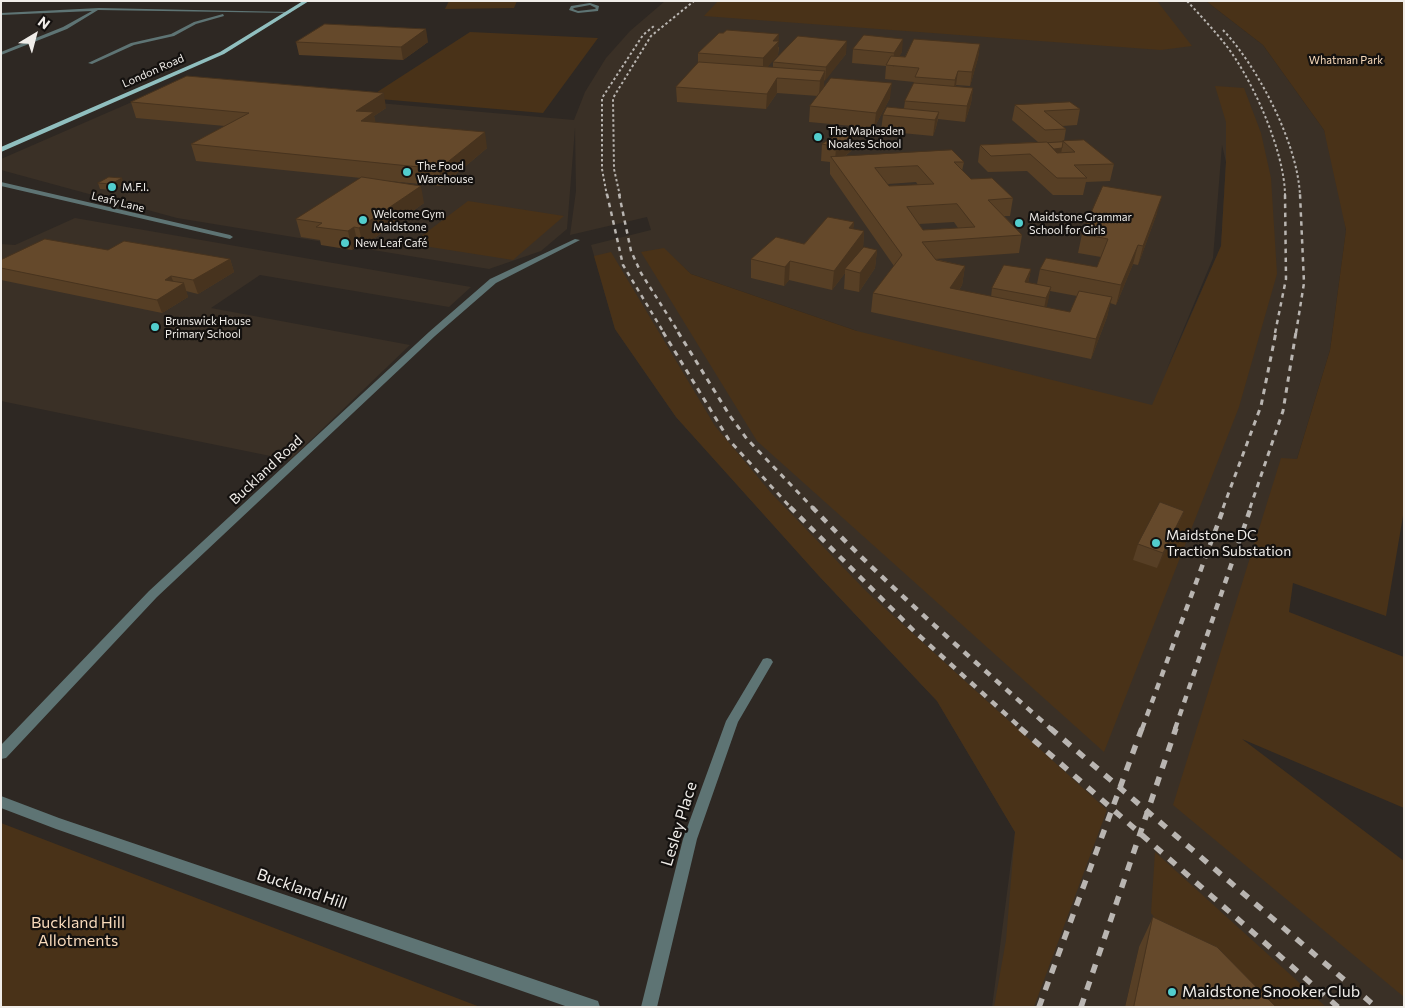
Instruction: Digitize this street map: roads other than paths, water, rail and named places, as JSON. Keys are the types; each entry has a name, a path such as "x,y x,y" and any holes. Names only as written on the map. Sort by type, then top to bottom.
{"main road":[{"name":"London Road","path":"1,150 222,53 307,1"}],"street":[{"path":"592,2 598,7 597,10 589,12 571,10 572,7 592,2"},
{"path":"1,14 99,9 289,13"},
{"path":"1,54 65,28 99,9"},
{"path":"90,63 122,48 172,35 195,23 231,11"},
{"path":"1,47 17,48"},
{"name":"Leafy Lane","path":"1,184 230,236"},
{"name":"Buckland Road","path":"1,754 153,594 432,334 493,281 577,240"},
{"name":"Lesley Place","path":"649,1007 690,839 732,721 767,662"},
{"name":"Buckland Hill","path":"1,802 75,830 592,1007"}],"railway":[{"path":"620,196 614,169 613,98 651,36 694,1"},
{"path":"1187,1 1225,44 1256,95 1279,158 1284,178 1285,196"},
{"path":"607,196 602,169 602,98 643,35 654,26"},
{"path":"1223,30 1250,64 1274,107 1292,153 1298,175 1300,196"},
{"path":"607,194 623,265 664,333"},
{"path":"619,194 631,251 641,273 679,333"},
{"path":"1275,333 1286,279 1285,194"},
{"path":"1296,333 1304,283 1300,194"},
{"path":"663,332 729,440 791,508"},
{"path":"678,332 730,416 747,439 813,508"},
{"path":"1223,508 1261,406 1276,332"},
{"path":"1250,508 1283,411 1296,332"},
{"path":"812,507 899,593 1051,729"},
{"path":"1142,729 1224,507"},
{"path":"1175,729 1251,507"},
{"path":"791,508 914,631 1022,729"},
{"path":"1020,728 1112,809"},
{"path":"1050,728 1120,788"},
{"path":"1120,788 1142,728"},
{"path":"1148,812 1176,728"},
{"path":"1112,809 1120,788"},
{"path":"1120,788 1148,812"},
{"path":"1039,1007 1112,809"},
{"path":"1112,809 1140,833"},
{"path":"1140,833 1148,812"},
{"path":"1148,812 1376,1007"},
{"path":"1081,1007 1140,833"},
{"path":"1140,833 1338,1007"}],"place":[{"name":"The Maplesden Noakes School","path":"818,137"},
{"name":"The Food Warehouse","path":"407,172"},
{"name":"M.F.I.","path":"112,187"},
{"name":"Welcome Gym Maidstone","path":"363,220"},
{"name":"Maidstone Grammar School for Girls","path":"1019,223"},
{"name":"New Leaf Café","path":"345,243"},
{"name":"Brunswick House Primary School","path":"155,327"},
{"name":"Maidstone DC Traction Substation","path":"1156,543"},
{"name":"Maidstone Snooker Club","path":"1172,992"}],"park label":[{"name":"Whatman Park","path":"1346,60"},
{"name":"Buckland Hill Allotments","path":"78,932"}]}
